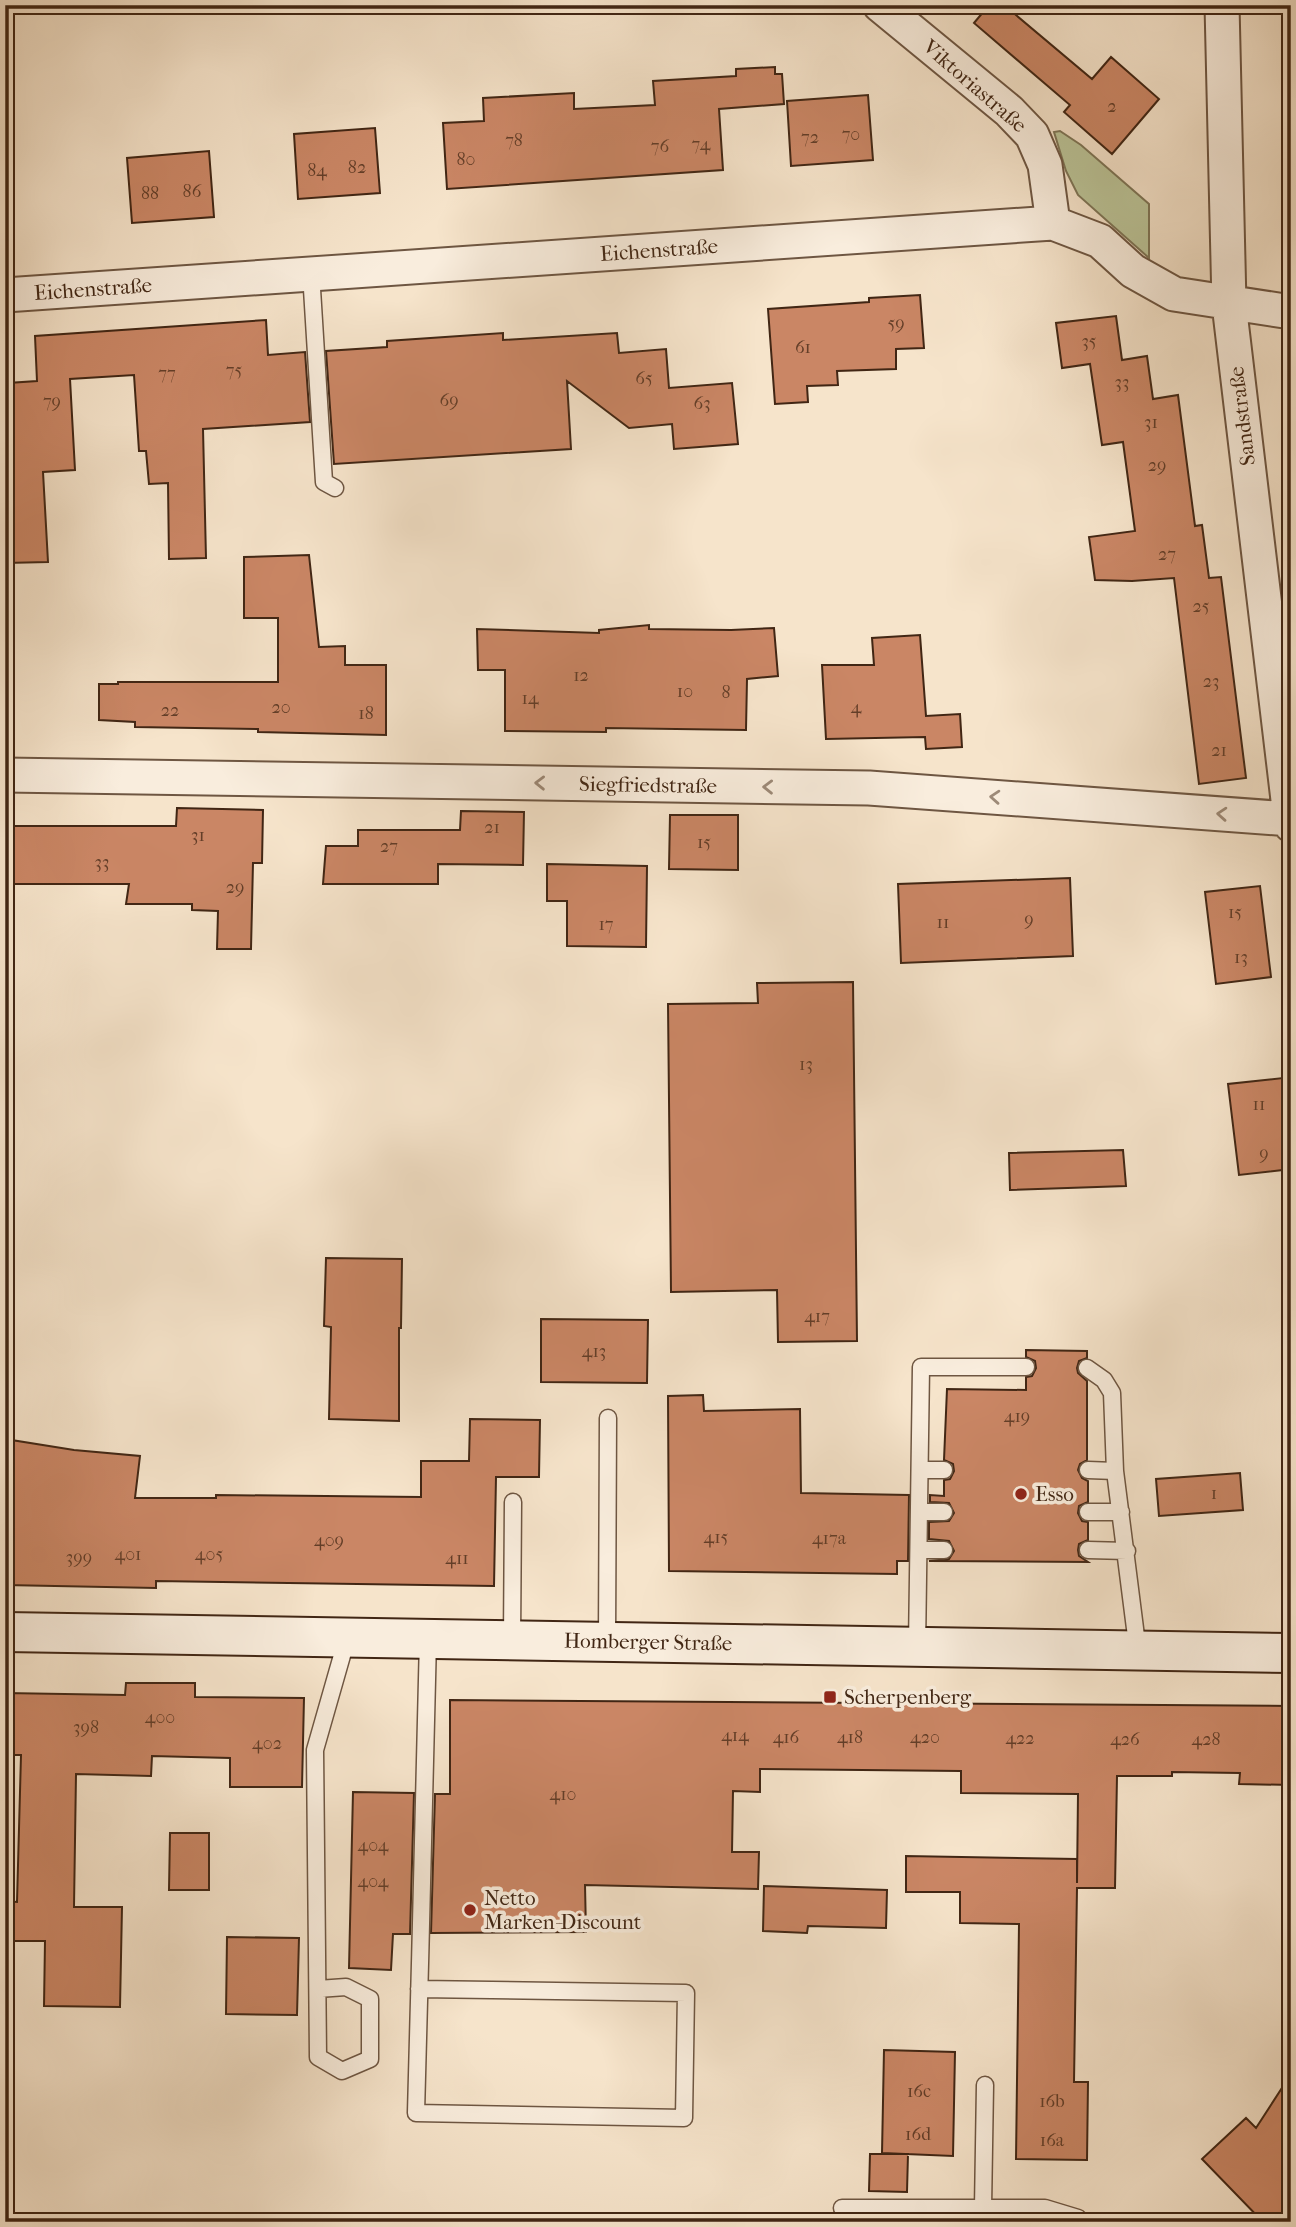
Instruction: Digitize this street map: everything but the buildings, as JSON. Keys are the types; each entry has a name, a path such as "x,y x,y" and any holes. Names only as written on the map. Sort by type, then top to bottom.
{"main road":[{"name":"Homberger Straße","path":"5,1632 1291,1653"}],"street":[{"name":"Viktoriastraße","path":"880,5 1009,111 1032,135 1045,165 1053,223"},
{"name":"Sandstraße","path":"1222,5 1229,304 1291,825"},
{"name":"Eichenstraße","path":"5,295 1053,223 1100,241 1133,271 1174,294 1291,312"},
{"name":"Siegfriedstraße","path":"5,775 869,788 1290,819"}],"lane":[{"path":"312,274 324,482 335,488"},
{"path":"917,1647 921,1367 1026,1367"},
{"path":"1087,1368 1104,1380 1112,1393 1115,1471 1138,1652"},
{"path":"607,1642 608,1418"},
{"path":"920,1470 944,1470"},
{"path":"1088,1470 1115,1471"},
{"path":"512,1640 513,1502"},
{"path":"920,1512 944,1512"},
{"path":"1088,1512 1121,1512"},
{"path":"920,1550 944,1550"},
{"path":"1088,1550 1127,1551"},
{"path":"318,1989 346,1987 370,1999 370,2059 342,2071 318,2057 315,1749 347,1638"},
{"path":"419,1989 686,1993 684,2118 416,2113 419,1989 428,1639"},
{"path":"983,2208 985,2085"},
{"path":"842,2208 1045,2208 1078,2218 1081,2222"}],"green space":[{"path":"1060,131 1081,145 1149,204 1149,258 1078,195 1066,171 1054,132"}],"place":[{"name":"Esso","path":"1021,1494"},
{"name":"Scherpenberg","path":"830,1697"},
{"name":"Netto Marken-Discount","path":"470,1910"}]}
